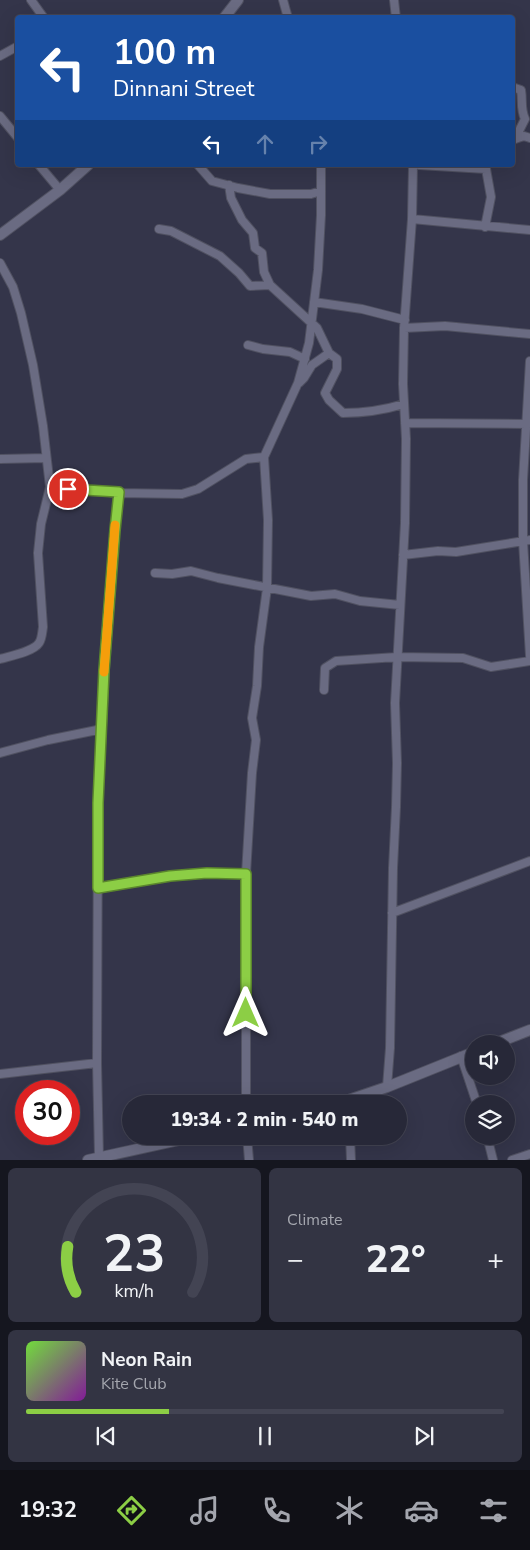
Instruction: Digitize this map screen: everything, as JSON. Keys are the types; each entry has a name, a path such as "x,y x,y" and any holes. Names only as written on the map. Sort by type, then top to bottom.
{"street":[{"path":"31,0 42,15"},
{"path":"283,0 287,15"},
{"path":"394,0 396,15"},
{"path":"226,15 234,2"},
{"path":"0,56 15,48"},
{"path":"515,88 521,90 521,110 525,119 515,138"},
{"path":"0,116 15,134"},
{"path":"515,140 524,136 530,138"},
{"path":"41,167 60,190"},
{"path":"0,235 60,190 86,167"},
{"path":"200,167 212,181 270,194 302,194 321,191"},
{"path":"246,1095 246,874 252,772 256,740 252,718 267,588 268,520 264,457 298,384 309,343 318,270 321,167"},
{"path":"387,1087 390,1048 397,763 395,703 405,518 404,328 412,219 413,167"},
{"path":"485,226 491,197 488,167"},
{"path":"229,185 231,198 242,220 253,234 255,248 262,253 264,272 270,285 291,302 317,328 329,354 337,359 337,369 325,393 329,400 343,413 384,410 404,404"},
{"path":"412,219 530,230"},
{"path":"159,229 170,231 220,256 250,286 270,285"},
{"path":"0,263 13,287 35,374 50,488 41,524 38,553 42,637 36,646 29,650 0,659"},
{"path":"314,302 362,308 405,320"},
{"path":"404,328 444,326 530,334"},
{"path":"248,345 290,352 305,359"},
{"path":"298,384 312,365 329,354"},
{"path":"530,361 523,480 527,540 530,656"},
{"path":"405,424 527,424"},
{"path":"50,488 182,494 198,489 246,459 264,457"},
{"path":"0,459 46,458"},
{"path":"119,492 104,670 98,803 97,1063 91,1159 156,1145"},
{"path":"403,555 438,551 456,552 527,540"},
{"path":"155,573 172,574 191,571 311,596 335,594 360,601 400,605"},
{"path":"324,690 325,668 336,661 397,657 463,658 491,667 530,661"},
{"path":"0,753 48,740 102,729"},
{"path":"392,913 530,860"},
{"path":"98,888 170,876 207,873 246,874"},
{"path":"515,1036 530,1030"},
{"path":"366,1095 465,1055"},
{"path":"461,1056 474,1095"},
{"path":"0,1074 97,1063"},
{"path":"248,1145 249,1160"},
{"path":"350,1145 351,1160"},
{"path":"489,1145 493,1160"},
{"path":"512,1160 530,1154"}],"slow traffic":[{"path":"104,672 115,525"}],"route":[{"path":"68,489 119,492 104,670 98,803 98,888 170,876 207,873 246,874 246,1013"}]}
